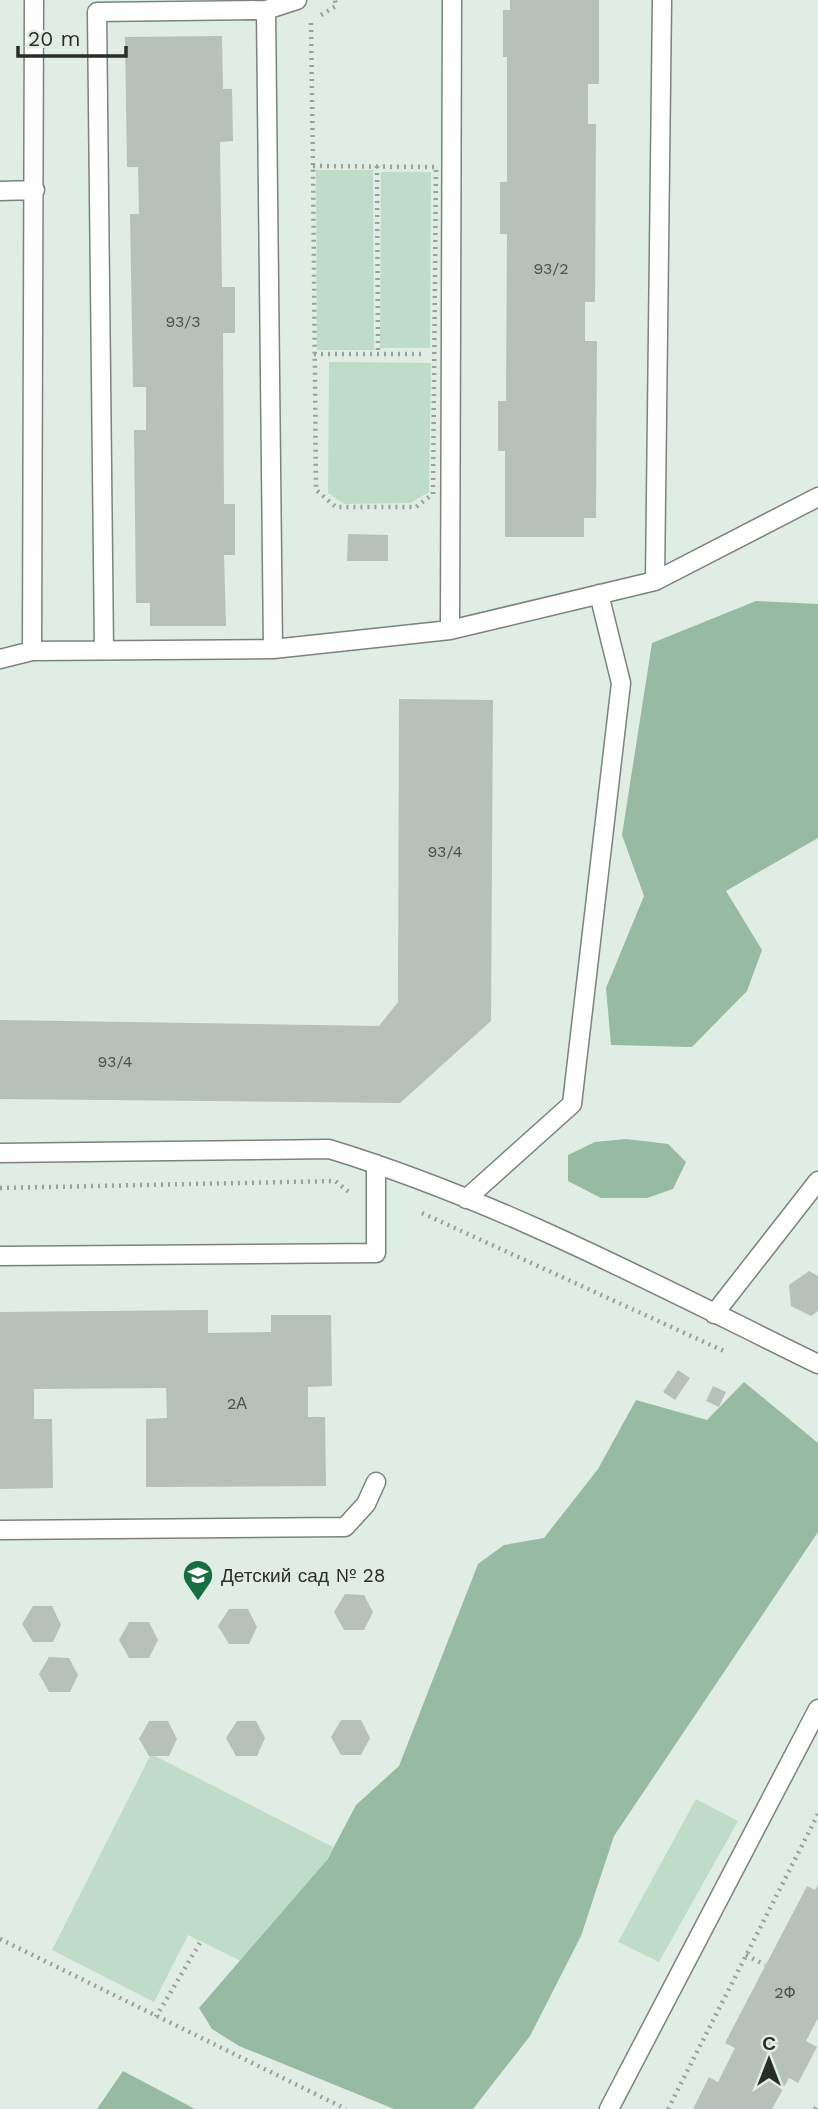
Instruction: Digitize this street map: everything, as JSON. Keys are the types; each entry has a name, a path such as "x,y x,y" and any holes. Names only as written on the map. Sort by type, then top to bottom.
{"lane":[{"path":"32,651 34,0"},
{"path":"104,650 97,12 267,17 297,0"},
{"path":"450,631 452,0"},
{"path":"655,581 662,0"},
{"path":"267,17 273,649"},
{"path":"0,191 35,190"},
{"path":"0,659 32,651 273,649 450,631 655,581 818,497"},
{"path":"466,1199 572,1104 621,683 598,594"},
{"path":"0,1153 329,1149 376,1164 529,1223 818,1364"},
{"path":"0,1256 376,1254 376,1164"},
{"path":"714,1314 818,1181"},
{"path":"0,1530 345,1527 366,1504 376,1482"},
{"path":"609,2109 818,1709"}],"path":[{"path":"267,17 312,20 336,6 335,0"},
{"path":"312,20 314,354 316,490 337,507 416,507 433,494 436,167 313,166"},
{"path":"377,166 378,354"},
{"path":"314,354 434,354"},
{"path":"0,1188 335,1181 362,1201 401,1204 729,1354"},
{"path":"668,2109 818,1814"},
{"path":"0,1940 346,2109"},
{"path":"156,2017 201,1941"},
{"path":"746,1955 765,1965"},
{"path":"815,2109 818,2104"}],"green space":[{"path":"316,170 373,170 374,350 317,350"},
{"path":"381,172 431,172 430,348 380,348"},
{"path":"329,362 431,363 429,492 410,503 344,504 328,493"},
{"path":"756,601 818,604 818,838 726,891 762,950 747,991 692,1047 611,1045 606,988 644,896 622,835 652,643"},
{"path":"626,1139 668,1144 686,1162 673,1189 647,1198 601,1198 568,1181 568,1155 595,1142"},
{"path":"744,1382 818,1443 818,1532 614,1836 581,1936 530,2036 473,2109 394,2109 239,2046 212,2029 199,2008 327,1860 356,1805 399,1766 478,1564 504,1545 544,1538 598,1469 636,1400 707,1420"},
{"path":"151,1754 333,1847 269,1975 188,1935 154,2002 52,1950"},
{"path":"696,1799 738,1821 659,1962 618,1942"},
{"path":"123,2071 195,2109 97,2109"}],"building":[{"path":"510,0 599,0 599,84 588,84 588,124 596,124 595,302 585,302 585,341 597,341 596,518 584,518 584,537 505,537 505,451 498,451 498,401 506,401 507,234 500,234 500,182 507,182 507,57 503,57 503,10 510,10"},
{"path":"222,36 223,89 232,89 233,141 220,142 222,287 235,287 235,333 223,333 224,504 235,504 235,555 224,555 226,626 150,626 150,603 136,603 134,430 146,430 146,387 133,387 130,214 139,214 138,167 127,167 125,37"},
{"path":"348,534 388,535 388,561 347,561"},
{"path":"399,699 493,700 491,1021 400,1103 0,1099 0,1020 379,1026 398,1002"},
{"path":"809,1271 818,1276 818,1311 811,1316 791,1306 789,1285"},
{"path":"208,1310 208,1333 271,1332 271,1315 331,1315 332,1386 308,1387 308,1417 325,1417 326,1486 146,1487 146,1419 167,1418 166,1388 34,1389 34,1419 52,1419 53,1488 0,1489 0,1312"},
{"path":"678,1370 690,1378 675,1400 663,1392"},
{"path":"713,1386 726,1392 719,1407 706,1401"},
{"path":"345,1594 364,1595 373,1612 364,1630 344,1630 334,1612"},
{"path":"33,1606 52,1606 61,1625 53,1642 33,1642 22,1624"},
{"path":"229,1609 248,1609 257,1627 249,1644 229,1644 218,1626"},
{"path":"129,1622 149,1622 158,1640 149,1658 129,1658 119,1640"},
{"path":"49,1657 69,1658 78,1675 70,1692 49,1692 39,1674"},
{"path":"341,1720 361,1720 370,1738 361,1755 341,1755 331,1737"},
{"path":"149,1721 168,1721 177,1739 169,1756 149,1756 139,1739"},
{"path":"237,1721 256,1721 265,1738 257,1756 236,1756 226,1738"},
{"path":"818,1885 818,2018 806,2041 817,2047 798,2083 789,2078 772,2109 693,2109 709,2077 718,2082 735,2048 725,2043 807,1886 815,1890"}],"place":[{"name":"Детский сад № 28","path":"198,1602"}]}
